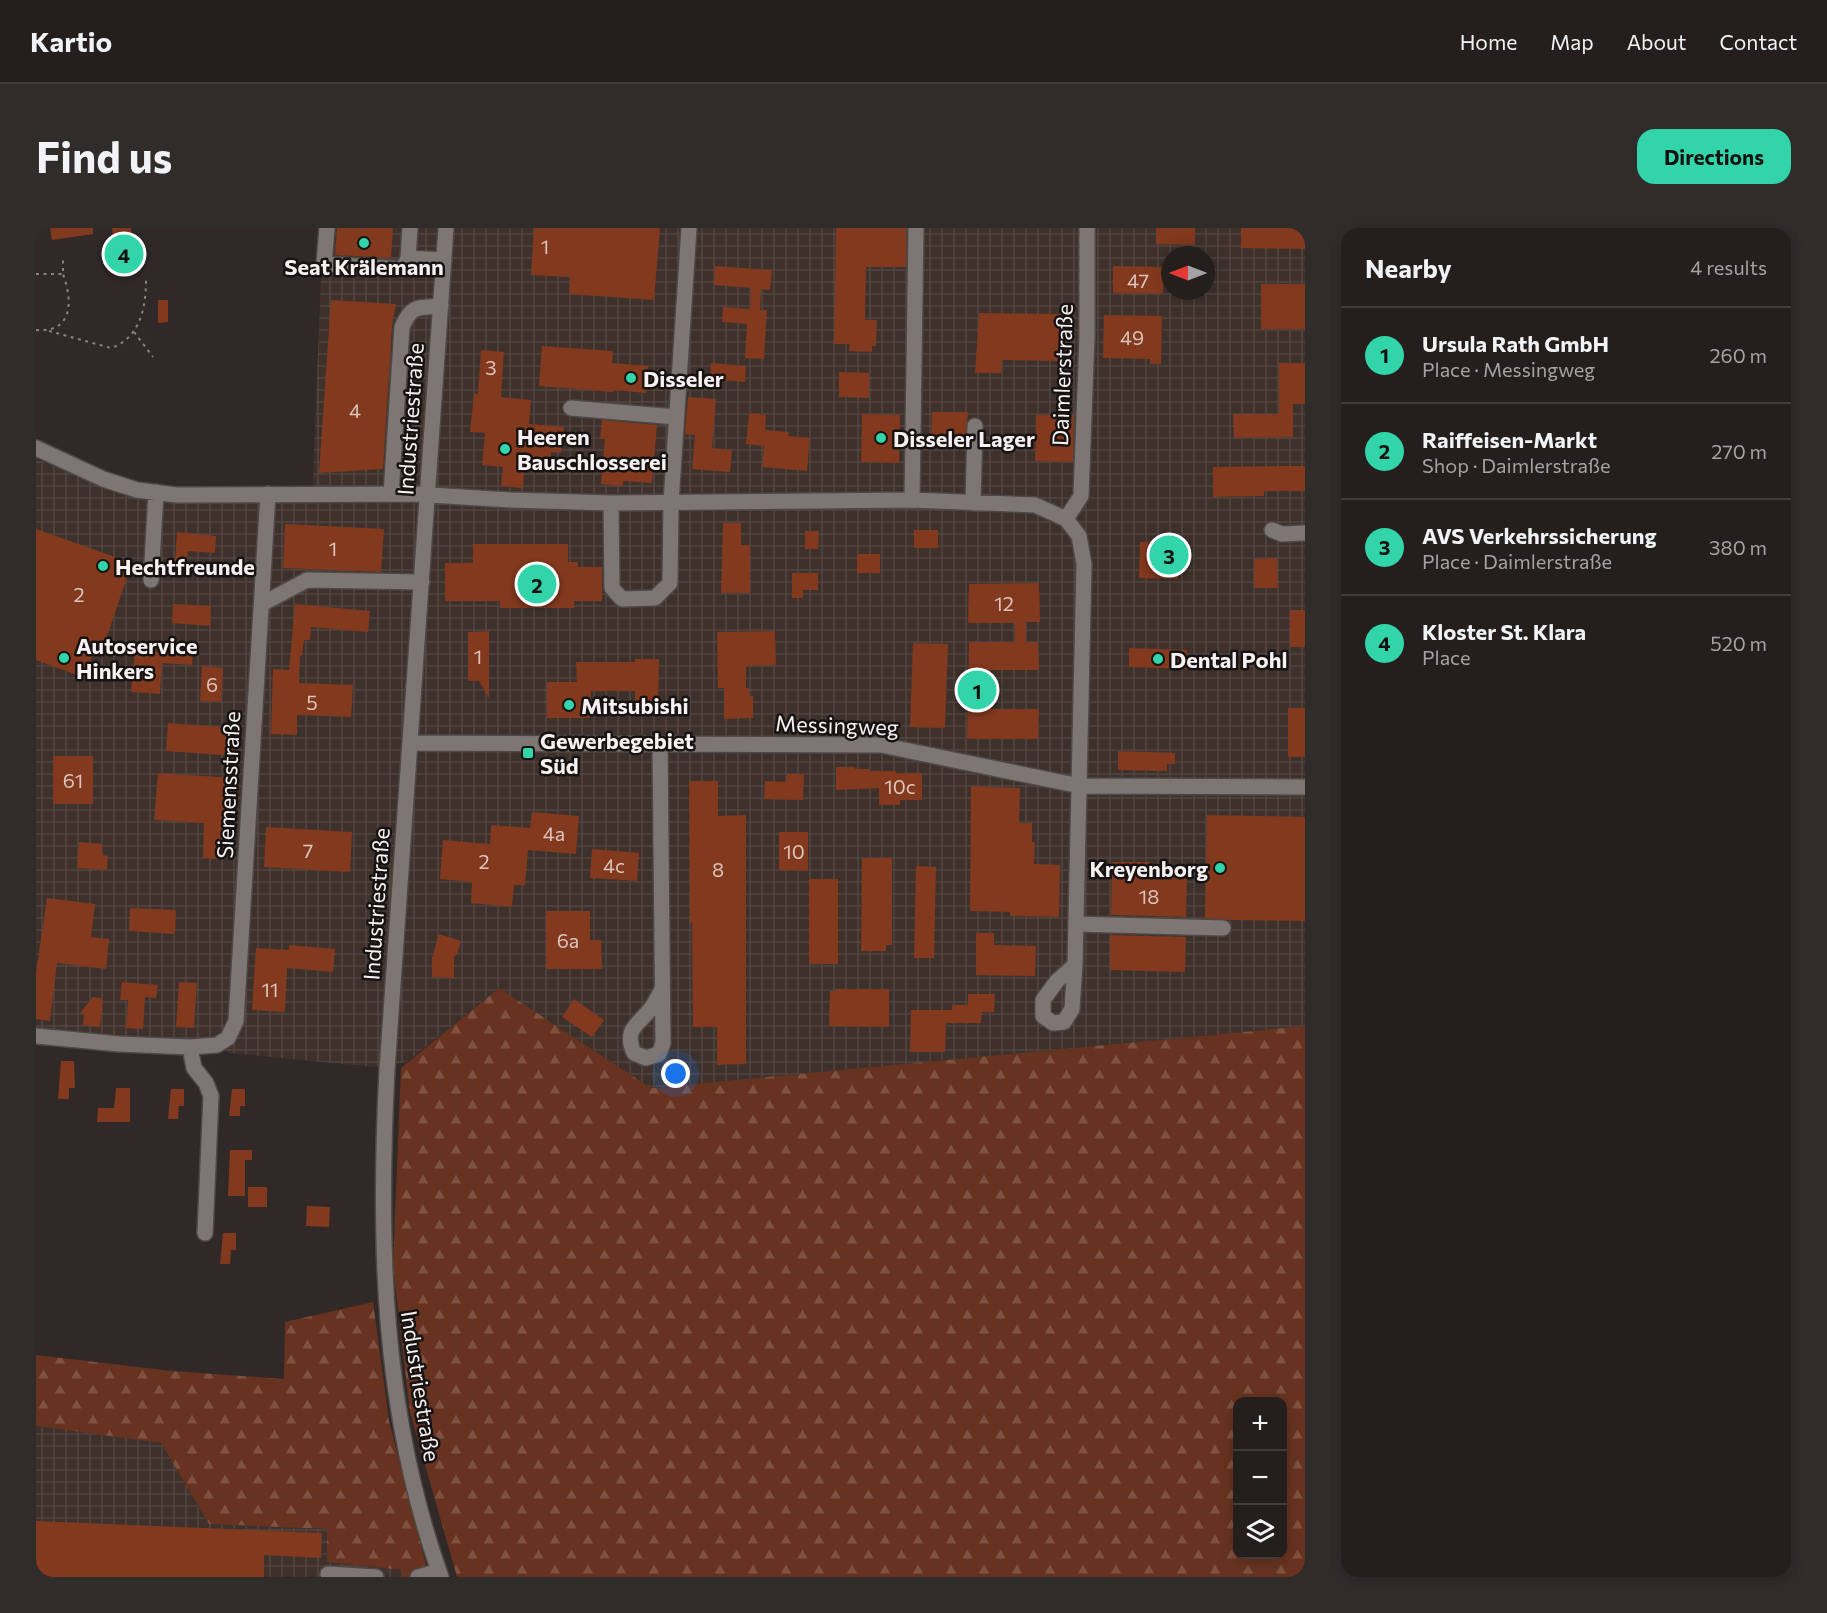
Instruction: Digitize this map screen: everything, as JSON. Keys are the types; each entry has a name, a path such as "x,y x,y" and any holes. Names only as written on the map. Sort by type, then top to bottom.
{"street":[{"path":"327,228 324,264 403,269 408,258 410,228"},
{"name":"Industriestraße","path":"440,1574 399,1418 389,1342 383,1266 383,1138 446,228"},
{"path":"611,503 612,588 622,599 655,598 670,583 671,503 689,228"},
{"path":"912,500 916,228"},
{"name":"Daimlerstraße","path":"1066,519 1081,496 1088,228"},
{"path":"408,258 444,260"},
{"path":"391,494 402,327 408,313 418,308 441,306"},
{"path":"571,408 676,417"},
{"path":"973,503 975,426"},
{"path":"36,448 103,479 137,490 176,495 391,494 611,503 912,500 1035,505 1066,519 1079,536 1084,564 1075,965"},
{"path":"151,580 156,492"},
{"name":"Siemensstraße","path":"36,1036 119,1044 190,1047 217,1045 228,1038 236,1021 268,494"},
{"path":"1272,530 1282,534 1305,533"},
{"path":"262,604 307,580 422,582"},
{"name":"Messingweg","path":"410,743 881,745 1080,786 1305,787"},
{"path":"660,744 662,989"},
{"path":"1076,924 1222,928"},
{"path":"190,1047 194,1068 206,1083 211,1096 206,1233"},
{"path":"328,1574 376,1577"},
{"path":"418,1577 440,1574"}],"path":[{"path":"49,331 59,325 70,307 69,289 63,274 63,258"},
{"path":"36,274 63,274"},
{"path":"36,330 49,331 111,348 119,345 134,332 141,317 146,296 146,280"},
{"path":"134,332 153,357"}],"shaded area":[{"path":"323,228 1305,228 1305,1026 651,1088 499,988 407,1062 375,1067 229,1053 210,1039 120,1038 36,1030 36,459 100,486 175,501 312,503"},
{"path":"36,1426 161,1443 209,1524 327,1529 327,1562 403,1570 402,1577 36,1577"}],"green space":[{"path":"499,988 651,1088 1305,1026 1305,1577 457,1577 410,1412 393,1265 401,1068"},
{"path":"373,1302 389,1421 429,1577 402,1577 402,1570 327,1562 327,1529 209,1524 161,1443 36,1426 36,1355 172,1371 284,1379 285,1322"}],"building":[{"path":"50,228 93,228 93,234 52,240"},
{"path":"112,228 131,228 135,268 117,270"},
{"name":"Seat Krälemann","path":"337,228 393,228 391,258 335,255"},
{"path":"534,228 660,228 654,300 569,294 570,277 531,275"},
{"path":"836,228 906,228 906,267 866,267 865,320 877,320 876,346 872,346 872,352 849,351 850,344 834,344"},
{"path":"1156,228 1195,228 1195,245 1156,244"},
{"path":"1241,228 1305,228 1305,249 1241,248"},
{"path":"715,266 772,270 770,290 761,289 760,310 767,310 764,359 745,358 747,324 722,322 723,307 750,309 751,288 714,285"},
{"path":"1113,266 1161,267 1161,294 1113,293"},
{"path":"1261,284 1305,284 1305,329 1261,329"},
{"path":"158,300 168,300 168,322 158,323"},
{"path":"331,300 396,304 392,326 383,469 319,473"},
{"path":"979,313 1061,314 1059,361 1002,360 1001,373 975,373"},
{"path":"1104,315 1162,316 1161,364 1150,364 1150,359 1103,358"},
{"path":"542,346 613,351 612,363 648,366 646,393 539,386"},
{"name":"Heeren Bauschlosserei","path":"481,350 504,352 501,397 531,400 529,424 564,427 561,453 551,452 549,472 524,470 523,488 501,486 503,467 482,465 485,433 470,432 474,394 478,394"},
{"path":"711,363 746,366 745,382 710,379"},
{"path":"1279,363 1305,363 1305,404 1293,404 1293,437 1234,438 1233,414 1279,414"},
{"path":"839,372 869,373 869,398 839,397"},
{"path":"688,397 716,399 712,448 732,450 730,472 692,469 695,435 685,434"},
{"path":"932,412 968,412 965,445 931,445"},
{"path":"749,413 766,415 765,430 789,432 788,436 810,438 807,471 762,467 764,446 746,444"},
{"name":"Disseler Lager","path":"862,414 900,415 899,463 861,462"},
{"path":"1036,415 1074,415 1073,462 1035,461"},
{"path":"602,420 657,425 652,483 623,481 623,486 601,484 605,439 600,439"},
{"path":"1305,466 1305,491 1264,491 1264,496 1213,497 1213,467"},
{"path":"723,523 741,523 741,545 750,545 750,593 721,593"},
{"path":"285,524 384,529 381,572 283,568"},
{"path":"36,529 132,563 103,648 96,645 85,678 36,660"},
{"path":"914,530 938,530 938,548 914,548"},
{"path":"805,531 819,531 818,549 805,549"},
{"path":"177,532 216,536 215,553 188,551 187,563 175,562"},
{"path":"1150,540 1188,541 1188,568 1178,568 1178,579 1139,578 1140,542 1150,542"},
{"path":"473,544 568,544 568,562 578,562 578,567 602,567 602,601 574,601 574,608 500,608 500,601 445,601 445,563 473,563"},
{"path":"857,554 880,554 880,573 857,573"},
{"path":"1277,558 1278,588 1254,588 1254,559"},
{"path":"792,573 818,573 818,590 803,590 803,598 792,598"},
{"path":"1039,583 1040,622 1026,622 1026,642 1038,642 1039,670 985,670 985,709 1039,709 1038,739 967,739 969,642 1015,642 1015,623 968,623 969,584"},
{"path":"173,604 211,606 210,626 172,623"},
{"path":"295,604 370,611 368,632 311,627 310,640 304,640 302,656 300,656 299,683 353,685 351,717 297,715 297,735 271,734 273,669 289,670"},
{"path":"1290,610 1305,610 1305,647 1290,647"},
{"path":"489,631 489,698 479,681 468,681 468,632"},
{"path":"775,631 776,665 746,666 746,688 749,688 749,696 753,696 753,718 724,719 724,688 718,688 717,632"},
{"path":"913,643 948,644 945,728 910,727"},
{"name":"Dental Pohl","path":"1129,648 1187,650 1187,669 1129,667"},
{"path":"135,650 193,654 192,665 162,663 160,694 131,692"},
{"path":"635,659 659,659 658,707 635,707 635,691 591,691 590,718 547,718 547,682 577,682 576,662 635,662"},
{"path":"202,666 223,668 221,702 200,701"},
{"path":"1288,708 1305,708 1305,757 1288,757"},
{"path":"168,723 236,728 234,756 166,751"},
{"path":"1118,751 1175,753 1175,764 1167,764 1167,771 1118,770"},
{"path":"53,756 93,756 93,804 53,804"},
{"path":"836,767 896,771 896,773 922,773 922,800 900,800 900,805 879,805 879,788 836,790"},
{"path":"158,773 233,778 230,825 224,825 223,859 203,858 204,823 154,820"},
{"path":"787,774 804,774 803,800 764,799 765,781 786,782"},
{"path":"689,781 718,781 718,816 746,815 746,1064 717,1065 717,1027 693,1027"},
{"path":"971,786 1020,788 1019,823 1032,823 1032,842 1035,842 1034,864 1060,865 1059,917 1010,916 1010,912 970,911"},
{"path":"532,812 579,816 576,854 528,850 525,885 514,885 512,907 471,903 472,882 440,879 443,840 490,844 491,825 530,828"},
{"path":"1207,815 1305,817 1305,921 1205,918"},
{"path":"266,827 352,832 350,872 264,867"},
{"path":"779,832 808,832 808,871 779,870"},
{"path":"79,842 102,844 102,855 108,856 107,870 77,868"},
{"path":"592,849 639,853 637,881 590,878"},
{"path":"862,858 892,858 892,945 886,945 886,951 861,951"},
{"path":"1112,862 1150,862 1149,874 1187,874 1186,917 1111,915"},
{"path":"916,866 936,867 934,958 914,958"},
{"path":"809,879 838,879 838,964 809,964"},
{"path":"47,898 95,904 91,937 109,939 106,969 57,963 50,1021 36,1019 36,973"},
{"path":"130,908 176,910 175,934 129,931"},
{"path":"546,911 590,911 590,940 601,940 602,969 546,969"},
{"path":"976,933 994,933 994,945 1036,946 1035,976 976,975"},
{"path":"439,934 461,941 457,955 454,956 454,978 432,977 432,958"},
{"path":"1110,935 1186,937 1185,972 1110,970"},
{"path":"289,945 335,949 333,972 287,968 285,1012 252,1010 256,948 289,950"},
{"path":"122,982 158,985 156,998 145,997 143,1029 126,1028 128,1000 120,1000"},
{"path":"179,982 197,983 194,1028 176,1027"},
{"path":"836,989 889,989 889,1027 829,1026 830,991 836,991"},
{"path":"968,994 995,994 994,1012 982,1012 981,1023 946,1023 945,1052 910,1052 911,1010 952,1010 952,1005 968,1005"},
{"path":"93,997 101,998 103,1002 100,1027 83,1025 84,1014 80,1013"},
{"path":"574,999 604,1020 592,1037 562,1017"},
{"path":"61,1061 74,1061 75,1088 69,1088 69,1099 58,1099"},
{"path":"116,1088 130,1088 130,1122 97,1122 98,1108 114,1108"},
{"path":"171,1089 184,1089 184,1106 179,1106 178,1119 168,1119"},
{"path":"232,1089 245,1089 245,1106 240,1106 240,1116 229,1116"},
{"path":"230,1150 252,1150 252,1160 245,1160 245,1196 228,1196"},
{"path":"248,1187 267,1187 267,1207 248,1207"},
{"path":"307,1206 330,1207 329,1227 306,1226"},
{"path":"223,1233 236,1233 236,1250 231,1250 230,1264 220,1264"},
{"path":"36,1521 322,1533 321,1558 264,1555 264,1577 36,1577"}],"place":[{"name":"Seat Krälemann","path":"364,243"},
{"name":"Kloster St. Klara","path":"124,254"},
{"name":"Disseler","path":"631,378"},
{"name":"Disseler Lager","path":"881,438"},
{"name":"Heeren Bauschlosserei","path":"505,449"},
{"name":"AVS Verkehrssicherung","path":"1169,555"},
{"name":"Hechtfreunde","path":"103,566"},
{"name":"Raiffeisen-Markt","path":"537,584"},
{"name":"Autoservice Hinkers","path":"64,658"},
{"name":"Dental Pohl","path":"1158,659"},
{"name":"Ursula Rath GmbH","path":"977,690"},
{"name":"Mitsubishi","path":"569,705"},
{"name":"Gewerbegebiet Süd","path":"528,753"},
{"name":"Kreyenborg","path":"1220,868"}]}
